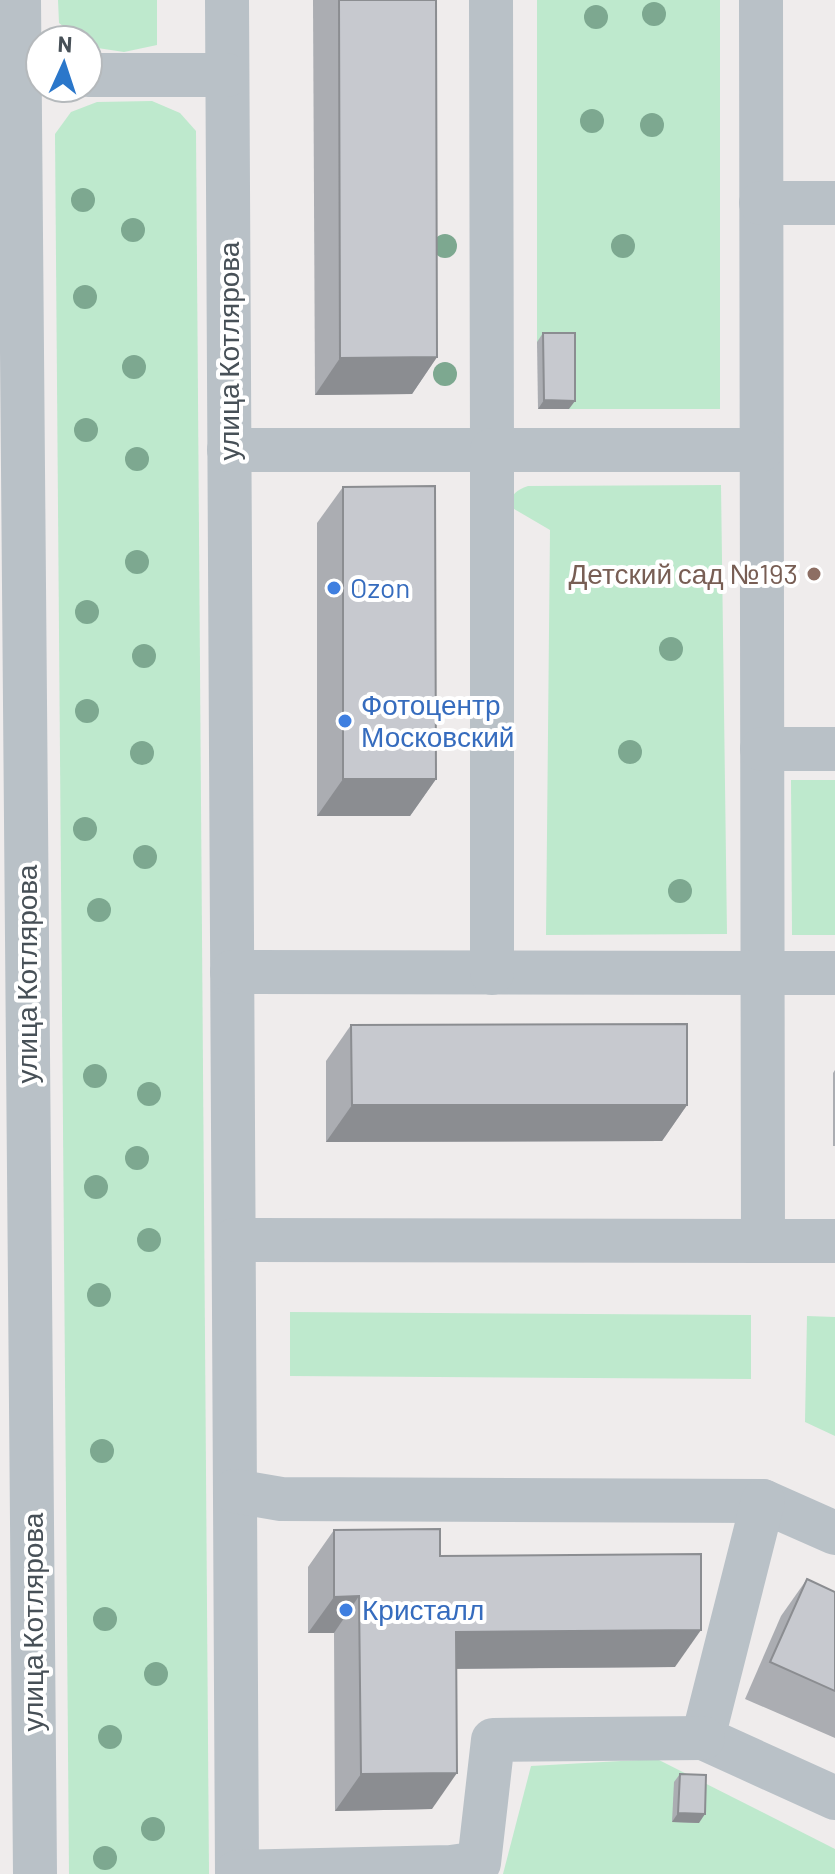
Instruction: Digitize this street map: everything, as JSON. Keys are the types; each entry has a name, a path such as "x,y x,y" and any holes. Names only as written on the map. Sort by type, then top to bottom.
{"street":[{"name":"улица Котлярова","path":"19,0 24,34"},
{"name":"улица Котлярова","path":"227,0 237,1873"},
{"path":"491,0 492,973"},
{"path":"761,0 763,1240"},
{"path":"104,75 227,75"},
{"name":"улица Котлярова","path":"29,104 12,482 17,1755 35,1874"},
{"path":"761,203 835,203"},
{"path":"229,450 761,450"},
{"path":"762,749 835,749"},
{"path":"232,972 835,973"},
{"path":"234,1240 835,1241"},
{"path":"235,1491 281,1499 763,1501 835,1533"},
{"path":"703,1738 763,1501"},
{"path":"237,1873 451,1867 479,1863 493,1740 703,1738 835,1798"}],"green space":[{"path":"58,0 157,0 157,45 124,52 104,49 104,24 59,23"},
{"path":"537,0 720,0 720,409 569,409 569,342 537,342"},
{"path":"152,101 180,113 196,131 209,1874 69,1874 55,134 71,112 104,102"},
{"path":"721,485 727,934 546,935 550,530 509,506 510,502 515,493 528,486"},
{"path":"791,780 835,780 835,935 792,935"},
{"path":"290,1312 751,1315 751,1379 290,1376"},
{"path":"807,1316 835,1317 835,1436 805,1422"},
{"path":"657,1759 835,1849 835,1874 503,1874 531,1766"}],"building":[{"path":"339,0 436,0 437,357 340,358"},
{"path":"543,333 575,333 575,401 544,400"},
{"path":"435,486 436,779 343,779 343,487"},
{"path":"687,1024 687,1105 352,1105 351,1025"},
{"path":"440,1529 440,1556 701,1554 701,1630 456,1632 457,1773 361,1774 359,1596 334,1597 334,1530"},
{"path":"807,1579 835,1592 835,1691 770,1662"},
{"path":"680,1774 706,1775 705,1814 678,1813"}],"place":[{"name":"Детский сад №193","path":"814,574"},
{"name":"Ozon","path":"334,588"},
{"name":"Фотоцентр Московский","path":"345,721"},
{"name":"Кристалл","path":"346,1610"}]}
